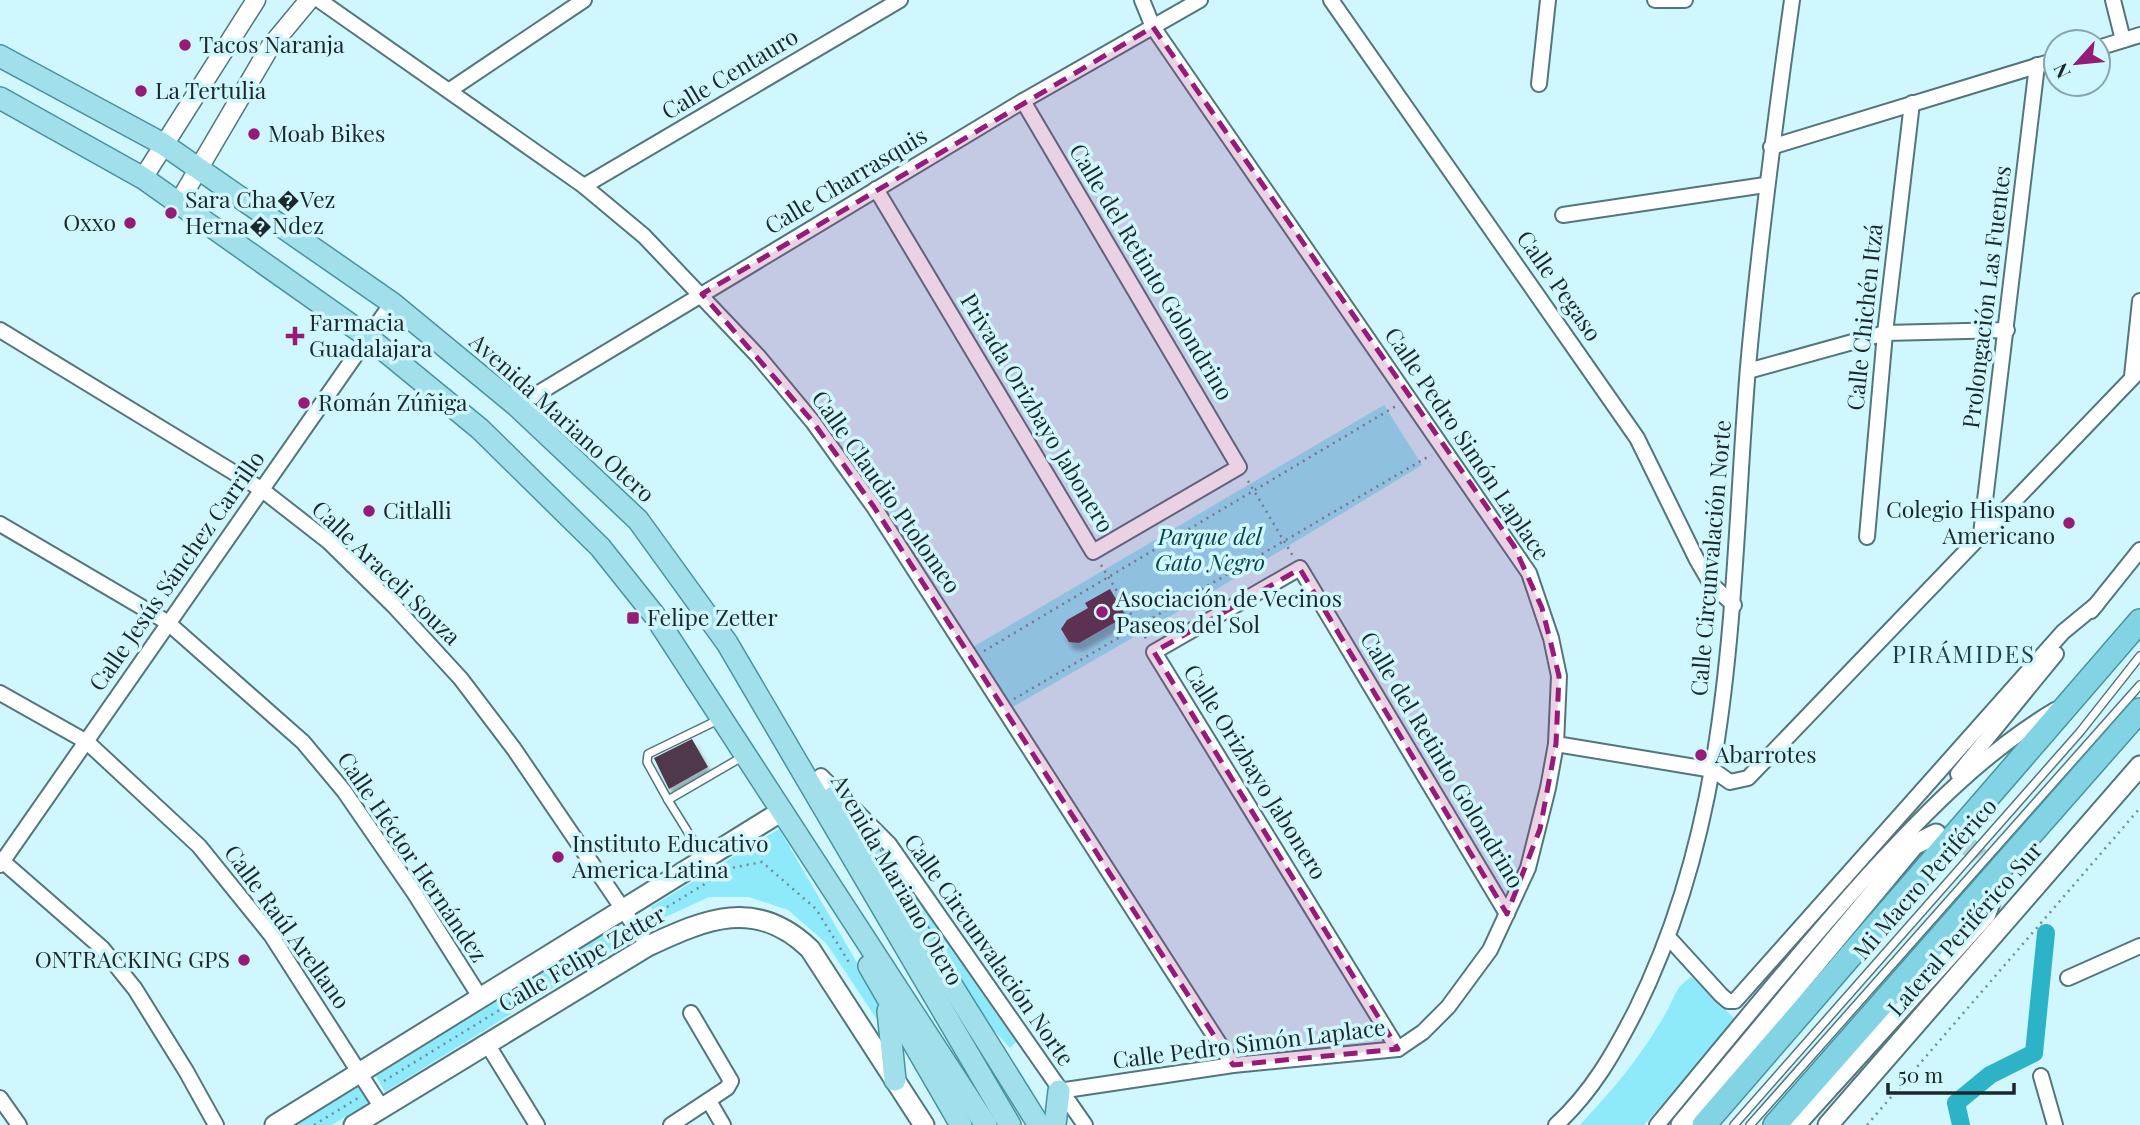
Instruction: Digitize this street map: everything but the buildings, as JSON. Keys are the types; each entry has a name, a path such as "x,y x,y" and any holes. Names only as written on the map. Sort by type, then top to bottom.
{"highway":[{"path":"1704,1125 2140,621"},
{"path":"1775,1125 2140,710"}],"main road":[{"name":"Avenida Mariano Otero","path":"0,56 199,167 391,303 517,406 638,520 727,643 783,736 968,1076 986,1125"},
{"name":"Avenida Mariano Otero","path":"0,98 143,177 368,337 480,429 600,547 655,616 816,864 968,1076 1010,1125"},
{"path":"783,736 821,776 1039,1125"},
{"name":"Lateral Periférico Sur","path":"1828,1125 2137,775"},
{"name":"Calle Felipe Zetter","path":"275,1125 782,811"},
{"path":"1681,1125 1914,845 1936,834"},
{"path":"816,864 887,1002 961,1125"},
{"path":"1796,1125 1986,914 1994,891"},
{"name":"Calle Felipe Zetter","path":"354,1125 486,1042 648,946 682,929 715,919 745,918 786,930 810,949 924,1125"},
{"path":"887,1002 895,1080"},
{"path":"1055,1125 1059,1091"}],"street":[{"path":"143,177 256,0"},
{"path":"179,202 270,47 309,0"},
{"name":"Calle Claudio Ptolomeo","path":"319,0 584,186 644,236 702,294 758,356 844,464 1233,1065"},
{"path":"450,90 584,0"},
{"name":"Calle Centauro","path":"584,186 900,0"},
{"name":"Calle Pedro Simón Laplace","path":"1059,1091 1233,1065 1398,1049 1423,1032 1448,1007 1490,950 1507,914 1528,868 1540,829 1556,744 1559,676 1551,638 1530,573 1153,27 1142,0"},
{"name":"Calle Charrasquis","path":"517,406 1023,101 1200,0"},
{"name":"Calle Pegaso","path":"1331,0 1637,438 1697,560 1711,584 1734,605"},
{"path":"1539,84 1548,0"},
{"path":"1655,0 1685,0"},
{"name":"Calle Circunvalación Norte","path":"1556,1125 1587,1092 1620,1043 1669,938 1700,835 1713,770 1734,605 1748,371 1765,185 1792,0"},
{"path":"2113,0 2123,40"},
{"path":"2112,44 2140,35"},
{"path":"1772,148 2042,64"},
{"name":"Prolongación Las Fuentes","path":"1981,534 2036,65"},
{"name":"Calle del Retinto Golondrino","path":"1023,101 1239,467"},
{"name":"Calle Chichén Itzá","path":"1867,537 1885,333 1912,103"},
{"path":"1563,215 1765,185"},
{"name":"Privada Orizbayo Jabonero","path":"876,189 1093,552 1239,467"},
{"path":"1556,744 1713,770 1730,782 1748,778 2136,373 2140,301"},
{"name":"Calle Jesús Sánchez Carrillo","path":"1,861 391,303"},
{"name":"Calle Araceli Souza","path":"0,330 261,489 329,542 394,606 461,679 514,749 648,946"},
{"path":"1748,371 1885,333 2007,330"},
{"name":"Calle Héctor Hernández","path":"0,524 167,622 303,742 344,790 415,894 480,997"},
{"path":"1657,1125 1821,928 1927,812 2140,550"},
{"name":"Calle del Retinto Golondrino","path":"1295,572 1507,914"},
{"name":"Calle Orizbayo Jabonero","path":"1295,572 1154,652 1398,1049"},
{"path":"1669,938 1721,996 1728,1001 1735,1001 2063,632 2097,604"},
{"name":"Calle Raúl Arellano","path":"0,692 87,741 173,820 236,889 271,935 382,1108"},
{"path":"1927,812 2007,743 2077,697"},
{"name":"Calle Circunvalación Norte","path":"821,776 889,844 1085,1125"},
{"path":"1,861 102,948 135,989 216,1125"},
{"path":"2068,978 2140,946"},
{"path":"671,1125 727,1088 731,1081 691,1013"},
{"path":"486,1042 537,1125"},
{"path":"2041,1076 2055,1125"},
{"path":"0,1098 19,1125"},
{"path":"709,1101 723,1125"}],"lane":[{"name":"Mi Macro Periférico","path":"1734,1125 2080,732 2140,656"},
{"name":"Mi Macro Periférico","path":"1750,1125 2140,685"},
{"path":"704,859 647,762 648,754 722,718"},
{"path":"668,800 745,755"}],"path":[{"path":"972,658 1409,397"},
{"path":"1002,706 1443,448"},
{"path":"1239,467 1284,542 1295,572"},
{"path":"1093,552 1154,652"},
{"path":"1867,1125 2140,808"},
{"path":"314,1125 731,868 762,862 816,909 850,965"}],"highlighted area":[{"path":"1153,27 1514,546 1542,608 1559,676 1556,744 1540,829 1507,914 1300,569 1154,652 1398,1049 1233,1065 874,507 813,422 702,294"}],"green space":[{"name":"Parque del Gato Negro","path":"1384,405 1422,465 1222,586 1013,707 973,647"},
{"path":"779,829 884,1009 884,1030 826,943 788,910 749,897 709,897 659,920 651,907"},
{"path":"900,876 1016,1042 1010,1048 989,1025 896,879"},
{"path":"617,927 627,942 385,1092 376,1076"},
{"path":"1692,977 1736,1020 1644,1125 1580,1125 1637,1057 1679,988"},
{"path":"359,1086 369,1102 332,1125 296,1125"}],"waterway":[{"path":"1961,1125 1956,1103 1990,1075 2034,1053 2046,933"}],"tunnel":[{"path":"1938,834 1959,840 1975,853 1987,870 1993,890"}],"place":[{"name":"Tacos Naranja","path":"185,45"},
{"name":"La Tertulia","path":"141,91"},
{"name":"Moab Bikes","path":"254,134"},
{"name":"Sara Cha�Vez Herna�Ndez","path":"171,213"},
{"name":"Oxxo","path":"130,223"},
{"name":"Farmacia Guadalajara","path":"295,336"},
{"name":"Román Zúñiga","path":"304,403"},
{"name":"Citlalli","path":"369,511"},
{"name":"Colegio Hispano Americano","path":"2069,523"},
{"name":"Asociación de Vecinos Paseos del Sol","path":"1102,612"},
{"name":"Felipe Zetter","path":"633,618"},
{"name":"Abarrotes","path":"1701,755"},
{"name":"Instituto Educativo America Latina","path":"558,857"},
{"name":"ONTRACKING GPS","path":"244,960"}],"district":[{"name":"PIRÁMIDES","path":"1964,655"}]}
